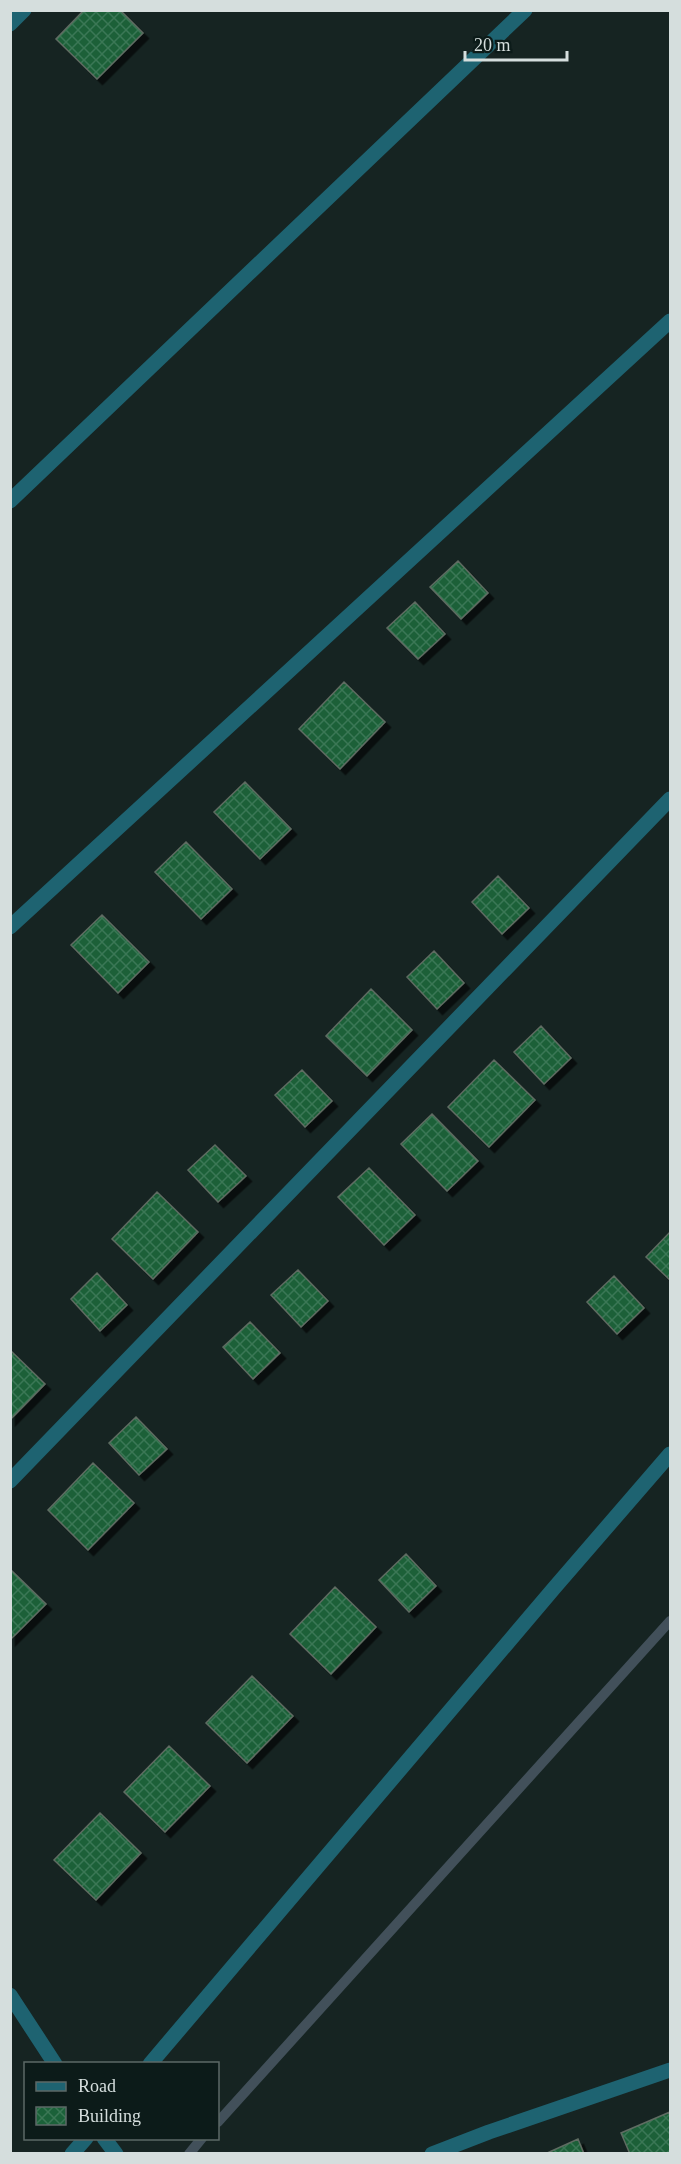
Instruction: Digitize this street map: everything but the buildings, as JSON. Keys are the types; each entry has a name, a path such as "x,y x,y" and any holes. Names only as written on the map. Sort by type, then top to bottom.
{"street":[{"path":"10,24 24,10"},
{"path":"10,501 525,10"},
{"path":"10,927 670,321"},
{"path":"10,1481 670,799"},
{"path":"152,2062 670,1454"},
{"path":"10,1995 54,2062"},
{"path":"432,2154 670,2070"},
{"path":"72,2154 85,2140"},
{"path":"105,2140 116,2154"}],"waterway":[{"path":"219,2121 670,1621"},
{"path":"189,2154 200,2140"}]}
